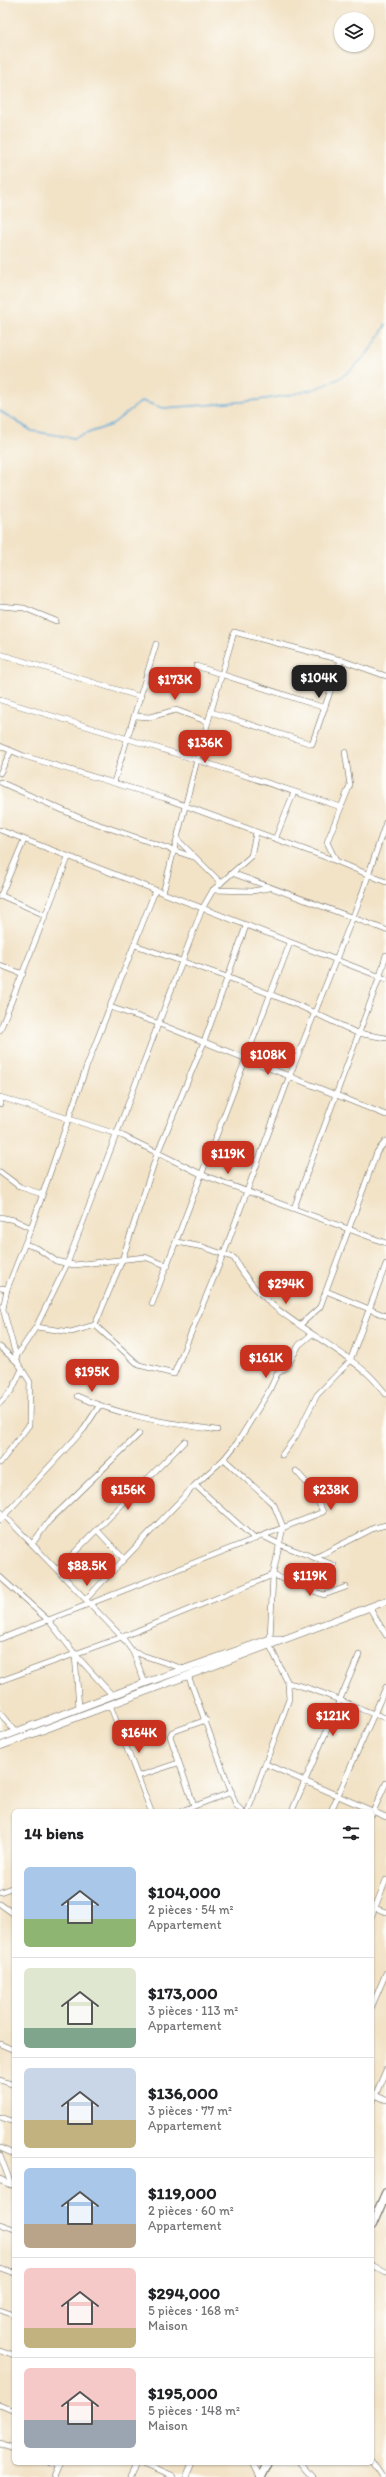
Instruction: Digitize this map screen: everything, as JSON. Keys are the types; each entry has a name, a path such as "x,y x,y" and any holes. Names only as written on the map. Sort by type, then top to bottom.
{"highway":[{"path":"374,2221 385,2196"},
{"path":"261,2477 267,2465"}],"main road":[{"path":"0,1738 144,1683 186,1672 283,1639 386,1601"},
{"path":"0,1746 110,1705 186,1672"}],"street":[{"path":"0,606 24,608 56,621"},
{"path":"163,893 178,840 197,760 234,632 341,660 386,676"},
{"path":"114,782 156,644"},
{"path":"0,654 141,697"},
{"path":"211,712 312,744 341,660"},
{"path":"196,666 325,708"},
{"path":"0,700 127,740 197,760 341,807"},
{"path":"135,716 150,717 176,710 208,722"},
{"path":"0,746 10,751 114,782 185,806 256,833 276,837 386,882"},
{"path":"0,773 10,751"},
{"path":"336,861 327,842 350,785 344,752"},
{"path":"0,782 80,818 193,857"},
{"path":"276,837 294,792"},
{"path":"95,1325 139,1365 174,1374 224,1253 290,1075 316,1014 386,822"},
{"path":"0,830 68,858 386,979"},
{"path":"16,1359 36,1327 67,1264 157,1023 202,909 213,890 251,856 256,833"},
{"path":"24,840 0,896 45,915"},
{"path":"178,840 193,857 221,883"},
{"path":"0,1030 68,858"},
{"path":"232,873 386,930"},
{"path":"213,890 252,891 272,888"},
{"path":"0,1463 29,1425 30,1382 16,1359 3,1309 8,1289 31,1228 67,1119 155,891"},
{"path":"95,1325 122,1260 157,1154 204,1042 246,926"},
{"path":"152,1304 203,1175 290,942"},
{"path":"135,945 227,977 316,1014 357,1033 386,1038"},
{"path":"294,1208 357,1033 380,976 386,955"},
{"path":"0,966 23,974"},
{"path":"110,1007 157,1023 386,1114"},
{"path":"0,1104 1,1097 115,1134 203,1175 386,1243"},
{"path":"300,1325 320,1307 349,1230 354,1210 377,1152 386,1141"},
{"path":"0,1172 20,1187 42,1194"},
{"path":"0,1217 14,1220 31,1228"},
{"path":"177,1242 224,1253 234,1258 245,1278 265,1300 300,1325 311,1335 368,1373 386,1394"},
{"path":"25,1244 37,1248 56,1261 67,1264 74,1265 145,1257 168,1266"},
{"path":"282,1455 296,1436 317,1395 350,1361 386,1264"},
{"path":"0,1288 8,1289"},
{"path":"326,1291 386,1316"},
{"path":"36,1327 71,1332 95,1325"},
{"path":"89,1600 124,1559 195,1485 224,1459 238,1441 269,1391 277,1374 287,1367 299,1345 311,1335"},
{"path":"0,1347 16,1359"},
{"path":"0,1403 12,1390 22,1369"},
{"path":"77,1396 99,1406 146,1420 217,1430"},
{"path":"0,1520 2,1513 84,1430 99,1406"},
{"path":"32,1544 49,1521 139,1434"},
{"path":"58,1569 185,1441"},
{"path":"224,1459 274,1505 283,1527 281,1545 273,1575 270,1643 288,1683 289,1700 249,1809"},
{"path":"0,1638 49,1621 89,1600 263,1536 323,1512 312,1489 296,1471"},
{"path":"195,1485 255,1539"},
{"path":"2,1513 89,1600 122,1637 133,1652 144,1683"},
{"path":"315,1558 374,1528 386,1525"},
{"path":"97,1530 124,1559"},
{"path":"263,1536 281,1545 334,1565"},
{"path":"0,1681 122,1637 273,1575 324,1594 346,1587"},
{"path":"0,1577 49,1621 75,1654 112,1695"},
{"path":"369,1607 386,1635"},
{"path":"133,1652 186,1672 206,1720 236,1805 240,1809"},
{"path":"75,1654 79,1708"},
{"path":"293,1809 359,1655"},
{"path":"288,1683 306,1686 339,1701 386,1718"},
{"path":"332,1809 386,1687"},
{"path":"110,1705 139,1776 150,1809"},
{"path":"0,1713 15,1732"},
{"path":"194,1806 170,1736 172,1732 206,1720"},
{"path":"139,1776 178,1763"},
{"path":"266,1764 338,1795 365,1809"},
{"path":"374,1811 386,1783"},
{"path":"186,1809 232,1792"},
{"path":"374,1813 386,1817"},
{"path":"386,1880 374,1907 386,1912"},
{"path":"0,1892 12,1888"},
{"path":"0,1904 12,1913"},
{"path":"374,2001 386,1973"},
{"path":"0,2044 12,2049"},
{"path":"386,2070 374,2095 386,2100"},
{"path":"0,2080 12,2085"},
{"path":"0,2117 12,2121"},
{"path":"0,2148 12,2153"},
{"path":"0,2156 12,2183"},
{"path":"0,2179 12,2185"},
{"path":"0,2224 12,2229"},
{"path":"374,2266 386,2273"},
{"path":"0,2268 12,2272"},
{"path":"0,2310 12,2314"},
{"path":"0,2350 12,2354"},
{"path":"0,2405 12,2410"},
{"path":"0,2443 12,2448"},
{"path":"374,2464 383,2477"},
{"path":"54,2477 60,2465"},
{"path":"130,2477 136,2465"},
{"path":"145,2465 173,2477"},
{"path":"186,2477 191,2465"},
{"path":"254,2465 261,2477"},
{"path":"303,2465 313,2477"}],"waterway":[{"path":"0,411 32,431 74,438 111,425 142,401 163,408 257,400 307,391 327,384 351,370 378,339 386,324"}]}
